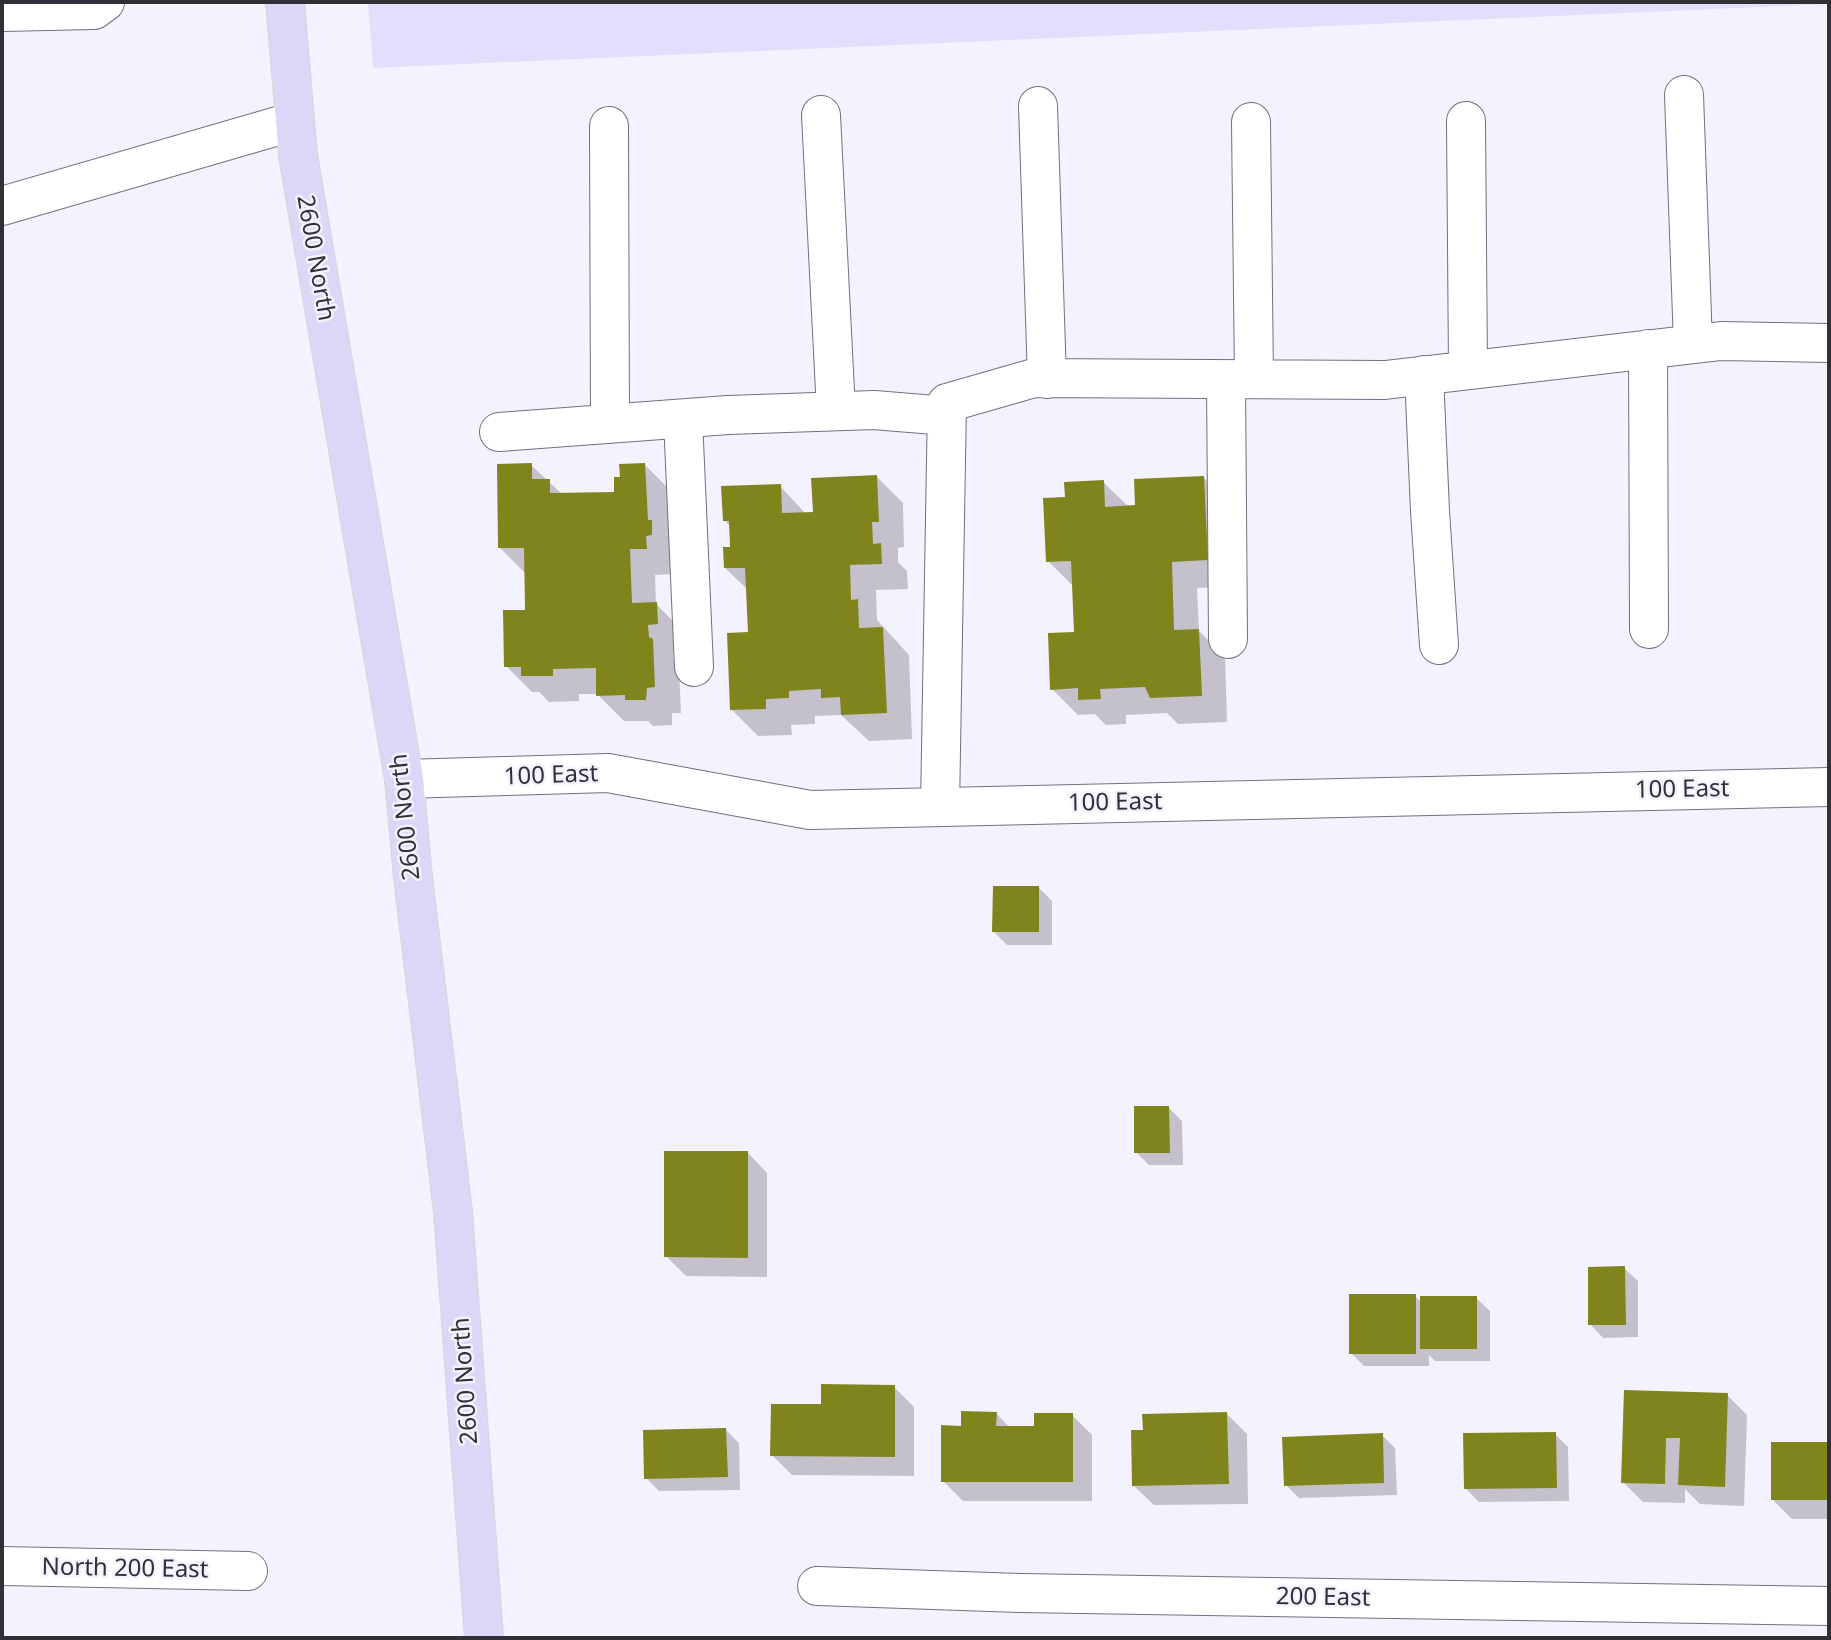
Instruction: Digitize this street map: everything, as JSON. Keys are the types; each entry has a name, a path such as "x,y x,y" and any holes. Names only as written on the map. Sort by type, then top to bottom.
{"main road":[{"name":"2600 North","path":"285,2 298,155 404,779 453,1212 484,1638"}],"street":[{"path":"2,12 94,10 105,2"},
{"path":"1684,95 1693,344"},
{"path":"1038,106 1047,379"},
{"path":"821,115 836,411"},
{"path":"2,206 295,121"},
{"path":"1466,121 1468,370"},
{"path":"1228,639 1251,122"},
{"path":"610,126 610,424"},
{"path":"940,807 947,403 1034,378 1385,380 1721,341 1829,342"},
{"path":"1648,349 1649,629"},
{"path":"1424,375 1439,645"},
{"path":"499,432 836,411 874,410 947,416"},
{"path":"683,419 694,667"},
{"name":"100 East","path":"404,779 608,774 810,810 1829,787"},
{"name":"North 200 East","path":"2,1566 248,1571"},
{"name":"200 East","path":"817,1586 1034,1593 1829,1606"}],"shaded area":[{"path":"368,2 1829,2 1829,4 373,68"}],"building":[{"path":"532,463 532,479 550,479 550,493 614,492 614,477 620,477 619,464 645,463 648,520 652,520 652,535 646,536 647,549 630,549 632,603 657,602 658,624 648,625 649,637 653,639 655,687 647,688 646,700 625,700 625,695 596,696 596,668 553,669 553,676 521,676 521,667 504,667 503,610 525,610 524,548 498,548 497,464"},
{"path":"877,475 879,522 872,522 873,544 881,543 882,564 850,565 851,600 858,599 859,628 883,627 887,713 841,715 840,697 821,698 821,689 789,691 789,698 766,699 766,709 730,710 727,633 748,632 745,568 724,568 723,547 730,547 729,521 723,521 721,486 781,484 782,513 813,512 811,478"},
{"path":"1204,476 1208,560 1172,562 1174,630 1199,629 1202,696 1150,698 1145,687 1100,689 1101,699 1078,700 1078,688 1050,690 1048,633 1074,632 1071,561 1046,562 1043,498 1065,497 1064,482 1104,480 1105,507 1135,505 1134,479"},
{"path":"993,886 1039,886 1039,932 992,932"},
{"path":"1134,1106 1169,1106 1170,1153 1134,1153"},
{"path":"664,1151 748,1151 748,1258 664,1257"},
{"path":"1625,1266 1626,1325 1588,1325 1588,1267"},
{"path":"1349,1294 1416,1294 1416,1354 1349,1354"},
{"path":"1420,1296 1477,1296 1477,1349 1420,1349"},
{"path":"821,1384 895,1385 895,1457 770,1456 771,1404 821,1404"},
{"path":"1624,1390 1728,1393 1725,1487 1678,1485 1680,1438 1666,1438 1665,1484 1621,1483"},
{"path":"961,1411 997,1412 996,1426 1034,1426 1034,1413 1073,1413 1073,1482 941,1482 941,1425 961,1426"},
{"path":"1227,1412 1229,1484 1132,1486 1131,1430 1143,1430 1142,1414"},
{"path":"726,1428 728,1477 644,1479 643,1430"},
{"path":"1556,1432 1557,1488 1464,1489 1463,1433"},
{"path":"1383,1433 1384,1483 1284,1486 1282,1437"},
{"path":"1771,1442 1829,1442 1829,1500 1771,1500"}]}
